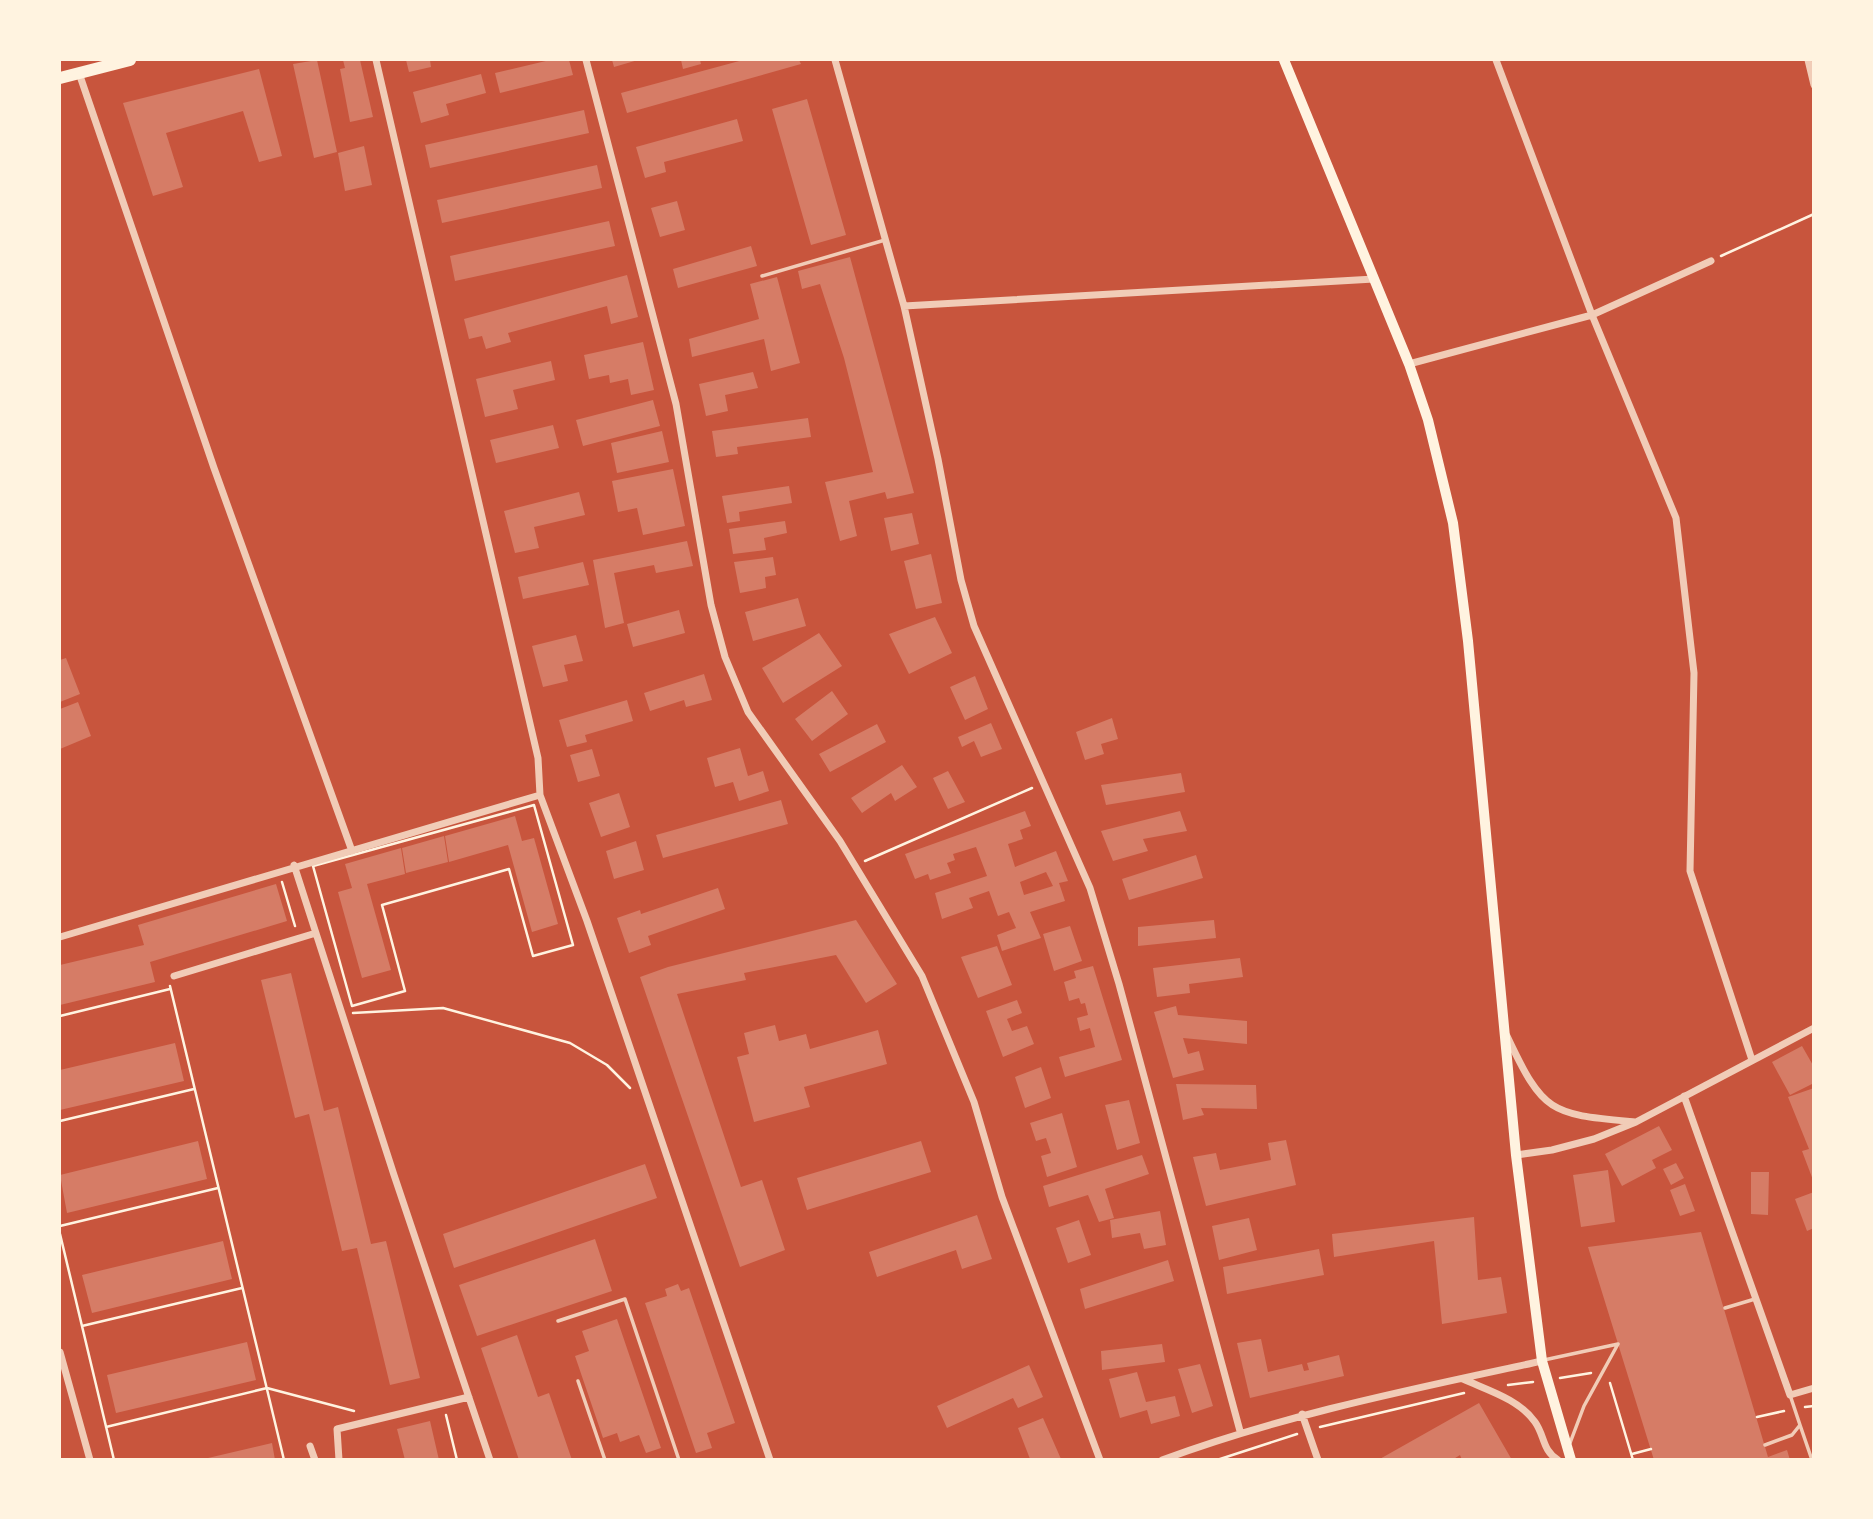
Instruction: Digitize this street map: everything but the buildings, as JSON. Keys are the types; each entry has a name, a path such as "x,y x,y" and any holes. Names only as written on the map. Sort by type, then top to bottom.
{"main road":[{"path":"60,78 130,60"},
{"path":"1284,60 1409,364 1428,420 1453,523 1468,641 1516,1155 1542,1361 1570,1454"}],"street":[{"path":"376,60 538,758 540,795 587,921 770,1460"},
{"path":"586,60 676,404 711,605 725,657 748,712 855,866 922,976 975,1102 1002,1197 1100,1460"},
{"path":"835,60 904,306 938,459 961,580 974,626 1090,887 1119,984 1240,1431"},
{"path":"1496,60 1592,315 1676,518 1694,673 1690,871 1752,1060"},
{"path":"1808,60 1814,85"},
{"path":"79,73 214,468 352,851"},
{"path":"1409,364 1592,315 1712,261"},
{"path":"904,306 1374,279"},
{"path":"60,937 295,865 352,851 540,795"},
{"path":"295,865 341,1013 490,1460"},
{"path":"171,977 316,933"},
{"path":"1516,1155 1552,1150 1594,1139 1636,1122 1814,1028"},
{"path":"1504,1030 1528,1082 1547,1102 1571,1116 1636,1122"},
{"path":"1684,1097 1790,1395 1814,1388"},
{"path":"60,1352 90,1460"},
{"path":"1162,1460 1240,1431 1302,1414 1542,1361"},
{"path":"1462,1378 1510,1399 1535,1422 1547,1453 1558,1460"},
{"path":"339,1460 337,1429 469,1397"},
{"path":"1302,1414 1318,1460"},
{"path":"310,1446 315,1460"}],"lane":[{"path":"762,276 887,239"},
{"path":"558,1321 625,1299 679,1460"},
{"path":"1725,1308 1755,1299"},
{"path":"1542,1361 1618,1344 1584,1406 1570,1454"},
{"path":"578,1381 605,1460"},
{"path":"1790,1395 1812,1460"},
{"path":"1765,1445 1791,1435 1800,1425"}],"path":[{"path":"1712,261 1814,214"},
{"path":"855,866 1045,782"},
{"path":"534,805 573,944 533,956 509,869 382,905 405,991 352,1006 313,866 534,805"},
{"path":"281,879 295,929"},
{"path":"171,977 170,989 284,1460"},
{"path":"60,1016 170,989"},
{"path":"341,1013 443,1007 570,1043 607,1065 650,1108"},
{"path":"60,1121 194,1089"},
{"path":"60,1226 218,1188"},
{"path":"60,1234 114,1460"},
{"path":"82,1326 243,1287"},
{"path":"1217,1460 1308,1430 1485,1388 1602,1371 1612,1387 1633,1460"},
{"path":"106,1427 267,1388 356,1412"},
{"path":"443,1404 457,1460"},
{"path":"1632,1454 1651,1449"}]}
